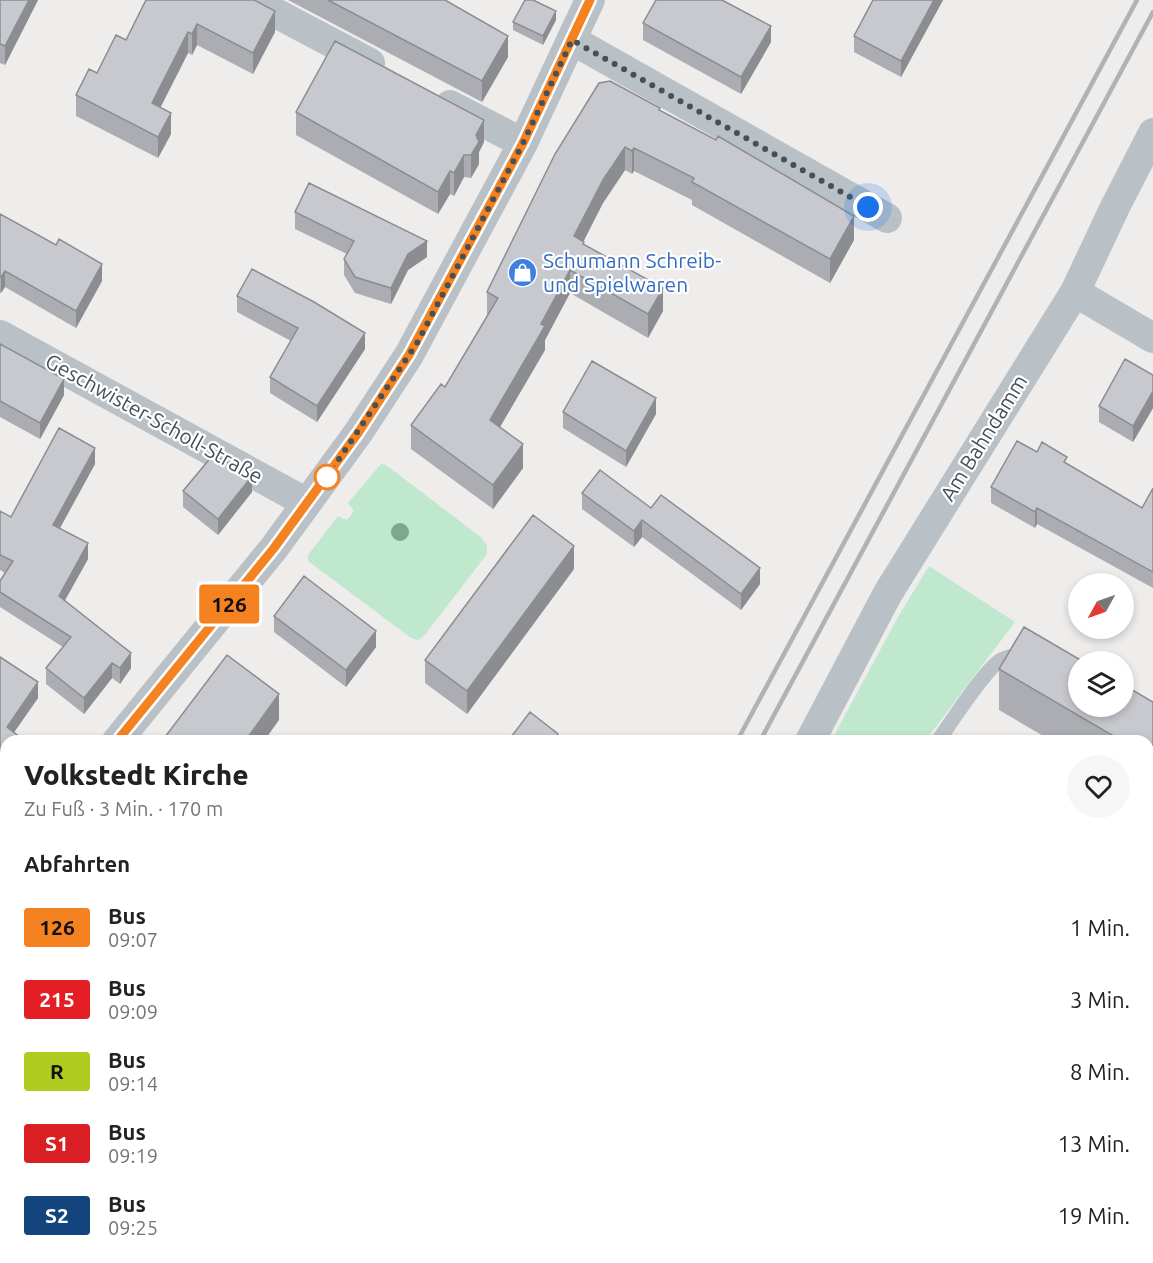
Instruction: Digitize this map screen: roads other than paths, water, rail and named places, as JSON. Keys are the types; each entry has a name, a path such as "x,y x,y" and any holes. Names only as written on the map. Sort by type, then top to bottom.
{"street":[{"path":"251,0 397,77"},
{"path":"122,735 274,548 358,433 417,343 523,143 591,0"},
{"path":"572,40 888,218"},
{"path":"429,94 523,143"},
{"name":"Am Bahndamm","path":"813,735 888,593 1075,292 1153,133"},
{"path":"1075,292 1153,338"},
{"name":"Geschwister-Scholl-Straße","path":"0,335 307,503"}],"lane":[{"path":"942,735 1000,660 1017,655 1034,657"}],"railway":[{"path":"740,735 1137,0"},
{"path":"763,735 1153,12"}],"place":[{"name":"Schumann Schreib- und Spielwaren","path":"522,273"}]}
